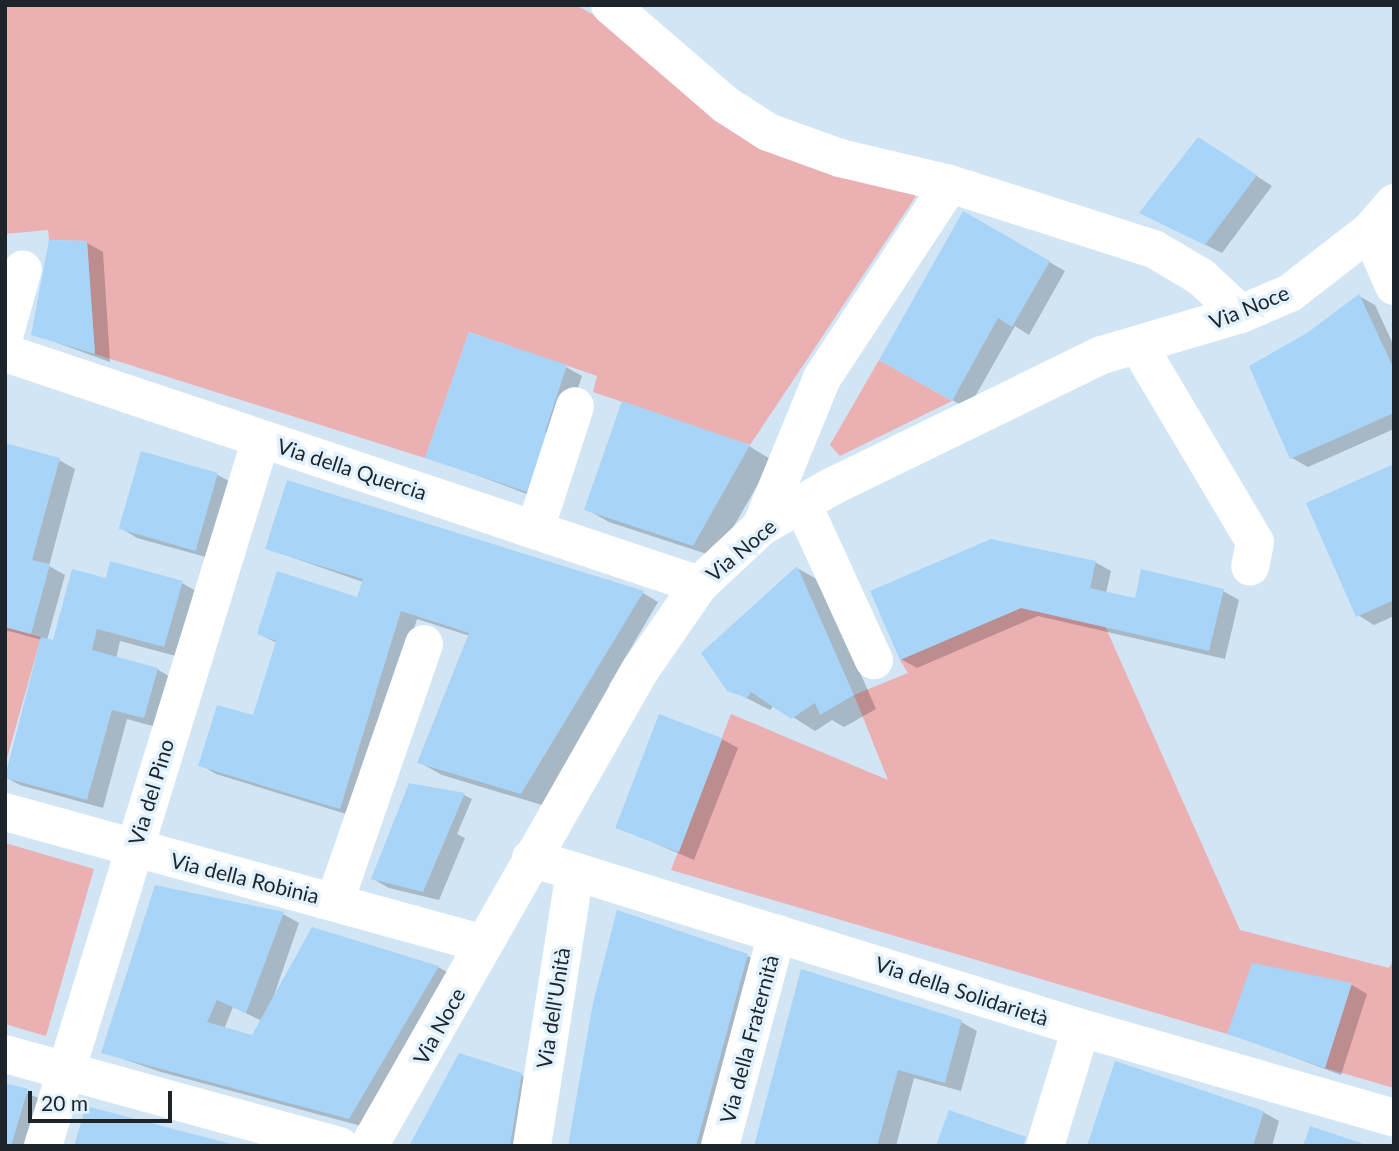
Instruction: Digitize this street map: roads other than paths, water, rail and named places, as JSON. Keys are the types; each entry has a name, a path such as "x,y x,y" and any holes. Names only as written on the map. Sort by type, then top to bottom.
{"street":[{"path":"610,5 726,105 768,132 840,158 950,184 1154,248 1200,277 1241,314"},
{"path":"761,527 822,378 950,184"},
{"path":"1382,217 1394,286"},
{"name":"Via Noce","path":"369,1146 639,671 699,585 761,527 802,503 1090,361 1241,314 1290,293 1382,217"},
{"path":"5,333 23,268"},
{"path":"1138,345 1255,542 1250,567"},
{"name":"Via della Quercia","path":"5,353 699,585"},
{"path":"535,530 575,407"},
{"name":"Via del Pino","path":"43,1146 261,439"},
{"path":"802,503 874,660"},
{"path":"335,901 424,645"},
{"name":"Via della Robinia","path":"5,812 133,850 335,901 484,944"},
{"name":"Via della Solidarietà","path":"531,858 1081,1028 1394,1118"},
{"name":"Via dell'Unità","path":"532,1146 575,871"},
{"name":"Via della Fraternità","path":"720,1146 777,933"},
{"path":"1045,1146 1081,1028"},
{"path":"5,1054 340,1146"}]}
